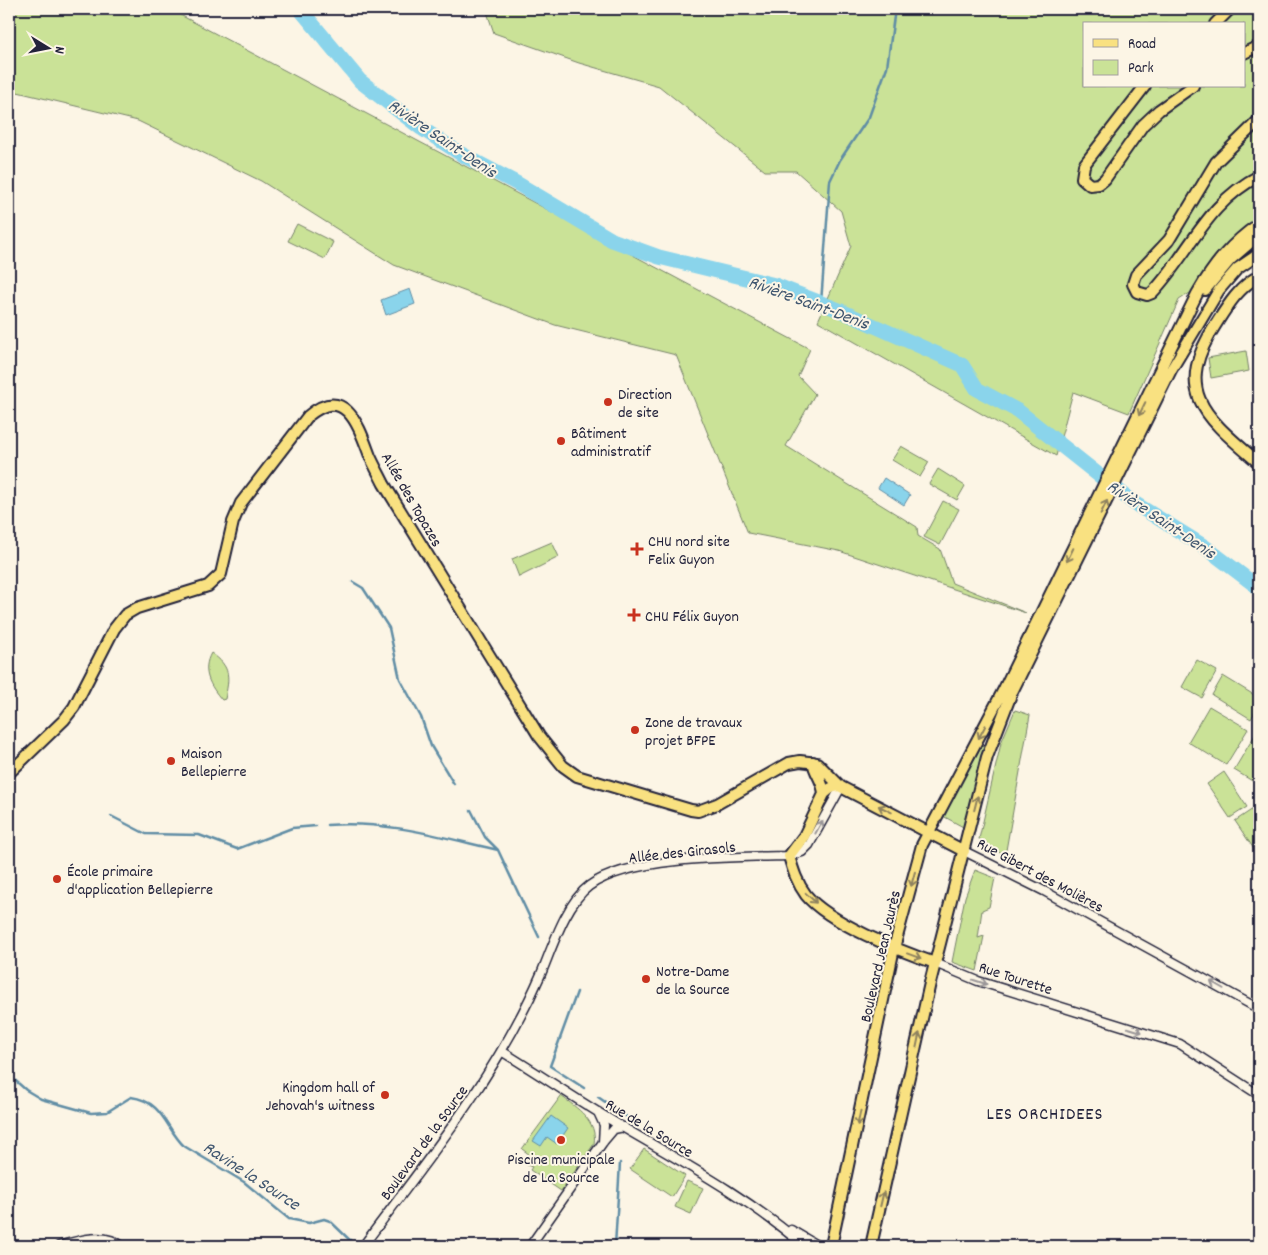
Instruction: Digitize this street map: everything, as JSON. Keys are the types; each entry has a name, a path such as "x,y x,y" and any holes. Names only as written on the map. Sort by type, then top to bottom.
{"main road":[{"path":"1217,22 1230,9"},
{"path":"1246,52 1259,46"},
{"path":"1143,88 1084,164 1082,178 1090,184 1099,184 1105,179 1143,125 1159,110 1190,88"},
{"path":"1259,120 1216,162 1169,240 1136,275 1133,284 1138,292 1147,295 1152,293 1210,214 1238,189 1259,176"},
{"path":"1167,367 1185,318 1213,268 1231,247 1259,224"},
{"path":"871,1246 935,964 990,748 1008,690 1208,286 1230,260 1259,235"},
{"path":"1167,367 1214,286 1233,262 1259,242"},
{"path":"1167,367 1219,290 1237,269 1259,254"},
{"path":"1259,276 1243,287 1207,338 1197,359 1195,378 1204,409 1213,421 1259,463"},
{"name":"Allée des Topazes","path":"9,774 64,720 74,707 114,629 125,615 137,608 208,586 222,574 233,522 241,503 308,416 316,409 330,405 340,406 355,418 384,484 539,736 570,772 683,809 698,811 717,804 789,763 813,762"},
{"name":"Boulevard Jean Jaurès","path":"831,1246 894,948 922,846 928,832 1008,690"},
{"path":"813,762 814,769 822,780 824,794"},
{"name":"Rue Gibert des Molières","path":"813,762 824,768 840,787 964,851"},
{"path":"789,856 804,836 824,794 831,788 840,787"},
{"name":"Rue Tourette","path":"789,856 796,879 807,896 841,921 894,948 935,964"}],"street":[{"path":"789,856 802,852 809,845 840,787"},
{"name":"Rue Gibert des Molières","path":"964,851 1200,975 1259,1009"},
{"name":"Allée des Girasols","path":"503,1052 576,898 589,885 610,874 631,868 705,859 789,856"},
{"name":"Rue Tourette","path":"935,964 978,981 1180,1044 1259,1095"},
{"name":"Rue de la Source","path":"503,1052 611,1120 673,1156 782,1227 818,1246"},
{"name":"Boulevard de la Source","path":"364,1244 442,1141 503,1052"},
{"path":"597,1111 604,1125 603,1142"},
{"path":"604,1125 611,1120"},
{"path":"530,1246 603,1142 614,1129 624,1127"},
{"name":"Rue de la Source","path":"782,1227 804,1246"},
{"path":"59,1246 100,1237 114,1240 122,1246"}],"green space":[{"path":"9,9 169,9 810,349 798,376 815,394 786,446 917,527 918,536 940,549 952,583 1026,613 839,551 748,533 676,355 555,325 394,265 261,181 138,121 9,90"},
{"path":"486,9 1259,9 1259,249 1179,300 1129,413 1073,392 1056,456 818,321 851,246 841,211 796,171 765,171 659,86 579,63 494,33"},
{"path":"297,224 333,242 325,259 288,241"},
{"path":"1246,351 1249,371 1211,378 1208,358"},
{"path":"901,446 929,462 920,477 892,460"},
{"path":"938,469 965,486 957,500 929,484"},
{"path":"943,501 959,509 940,545 924,537"},
{"path":"552,542 559,557 519,577 512,559"},
{"path":"211,653 226,668 228,679 225,699 222,700 208,678 207,666"},
{"path":"1197,660 1217,671 1202,698 1182,687"},
{"path":"1223,676 1259,698 1259,705 1251,719 1212,695"},
{"path":"1209,706 1248,729 1226,765 1188,742"},
{"path":"1015,710 1030,715 1005,856 979,839 1001,743"},
{"path":"1256,733 1259,735 1259,785 1234,770"},
{"path":"982,745 985,748 965,828 943,816"},
{"path":"1224,772 1247,807 1230,818 1207,784"},
{"path":"1259,805 1259,854 1258,855 1235,821"},
{"path":"975,870 995,878 989,907 982,910 978,938 984,936 977,971 952,962 965,897"},
{"name":"Piscine municipale de La Source","path":"561,1096 590,1122 593,1128 594,1144 561,1191 530,1170 532,1167 527,1165 530,1155 522,1149"},
{"path":"644,1149 685,1176 672,1197 630,1169"},
{"path":"687,1181 703,1188 691,1214 675,1207"}],"water":[{"path":"410,289 415,304 386,315 381,300"},
{"path":"884,478 910,495 904,505 878,488"},
{"path":"551,1116 568,1128 557,1144 547,1137 541,1146 533,1141"}],"waterway":[{"name":"Rivière Saint-Denis","path":"300,9 360,81 421,128 461,154 518,184 612,240 659,257 775,285 839,310 962,365 977,389 1018,411 1134,503 1205,547 1259,588"},
{"path":"821,303 830,181 840,160 869,117 887,67 895,9"},
{"path":"353,582 363,588 389,628 400,679 421,717 431,746 454,784"},
{"path":"471,810 485,837 498,850 539,937"},
{"path":"111,816 146,834 199,835 237,849 292,828 316,826"},
{"path":"327,825 349,824 392,827 498,850"},
{"path":"577,992 550,1066 584,1088"},
{"name":"Ravine la Source","path":"9,1075 26,1090 41,1099 91,1113 107,1112 131,1097 142,1100 157,1110 184,1146 244,1182 289,1219 309,1223 324,1219 330,1221 356,1246"},
{"path":"598,1097 634,1122"},
{"path":"615,1246 620,1163"}],"place":[{"name":"Direction de site","path":"608,402"},
{"name":"Bâtiment administratif","path":"561,441"},
{"name":"CHU nord site Felix Guyon","path":"637,549"},
{"name":"CHU Félix Guyon","path":"634,615"},
{"name":"Zone de travaux projet BFPE","path":"635,730"},
{"name":"Maison Bellepierre","path":"171,761"},
{"name":"École primaire d'application Bellepierre","path":"57,879"},
{"name":"Notre-Dame de la Source","path":"646,979"},
{"name":"Kingdom hall of Jehovah's witness","path":"385,1095"},
{"name":"Piscine municipale de La Source","path":"561,1140"}],"district":[{"name":"LES ORCHIDEES","path":"1045,1113"}]}
